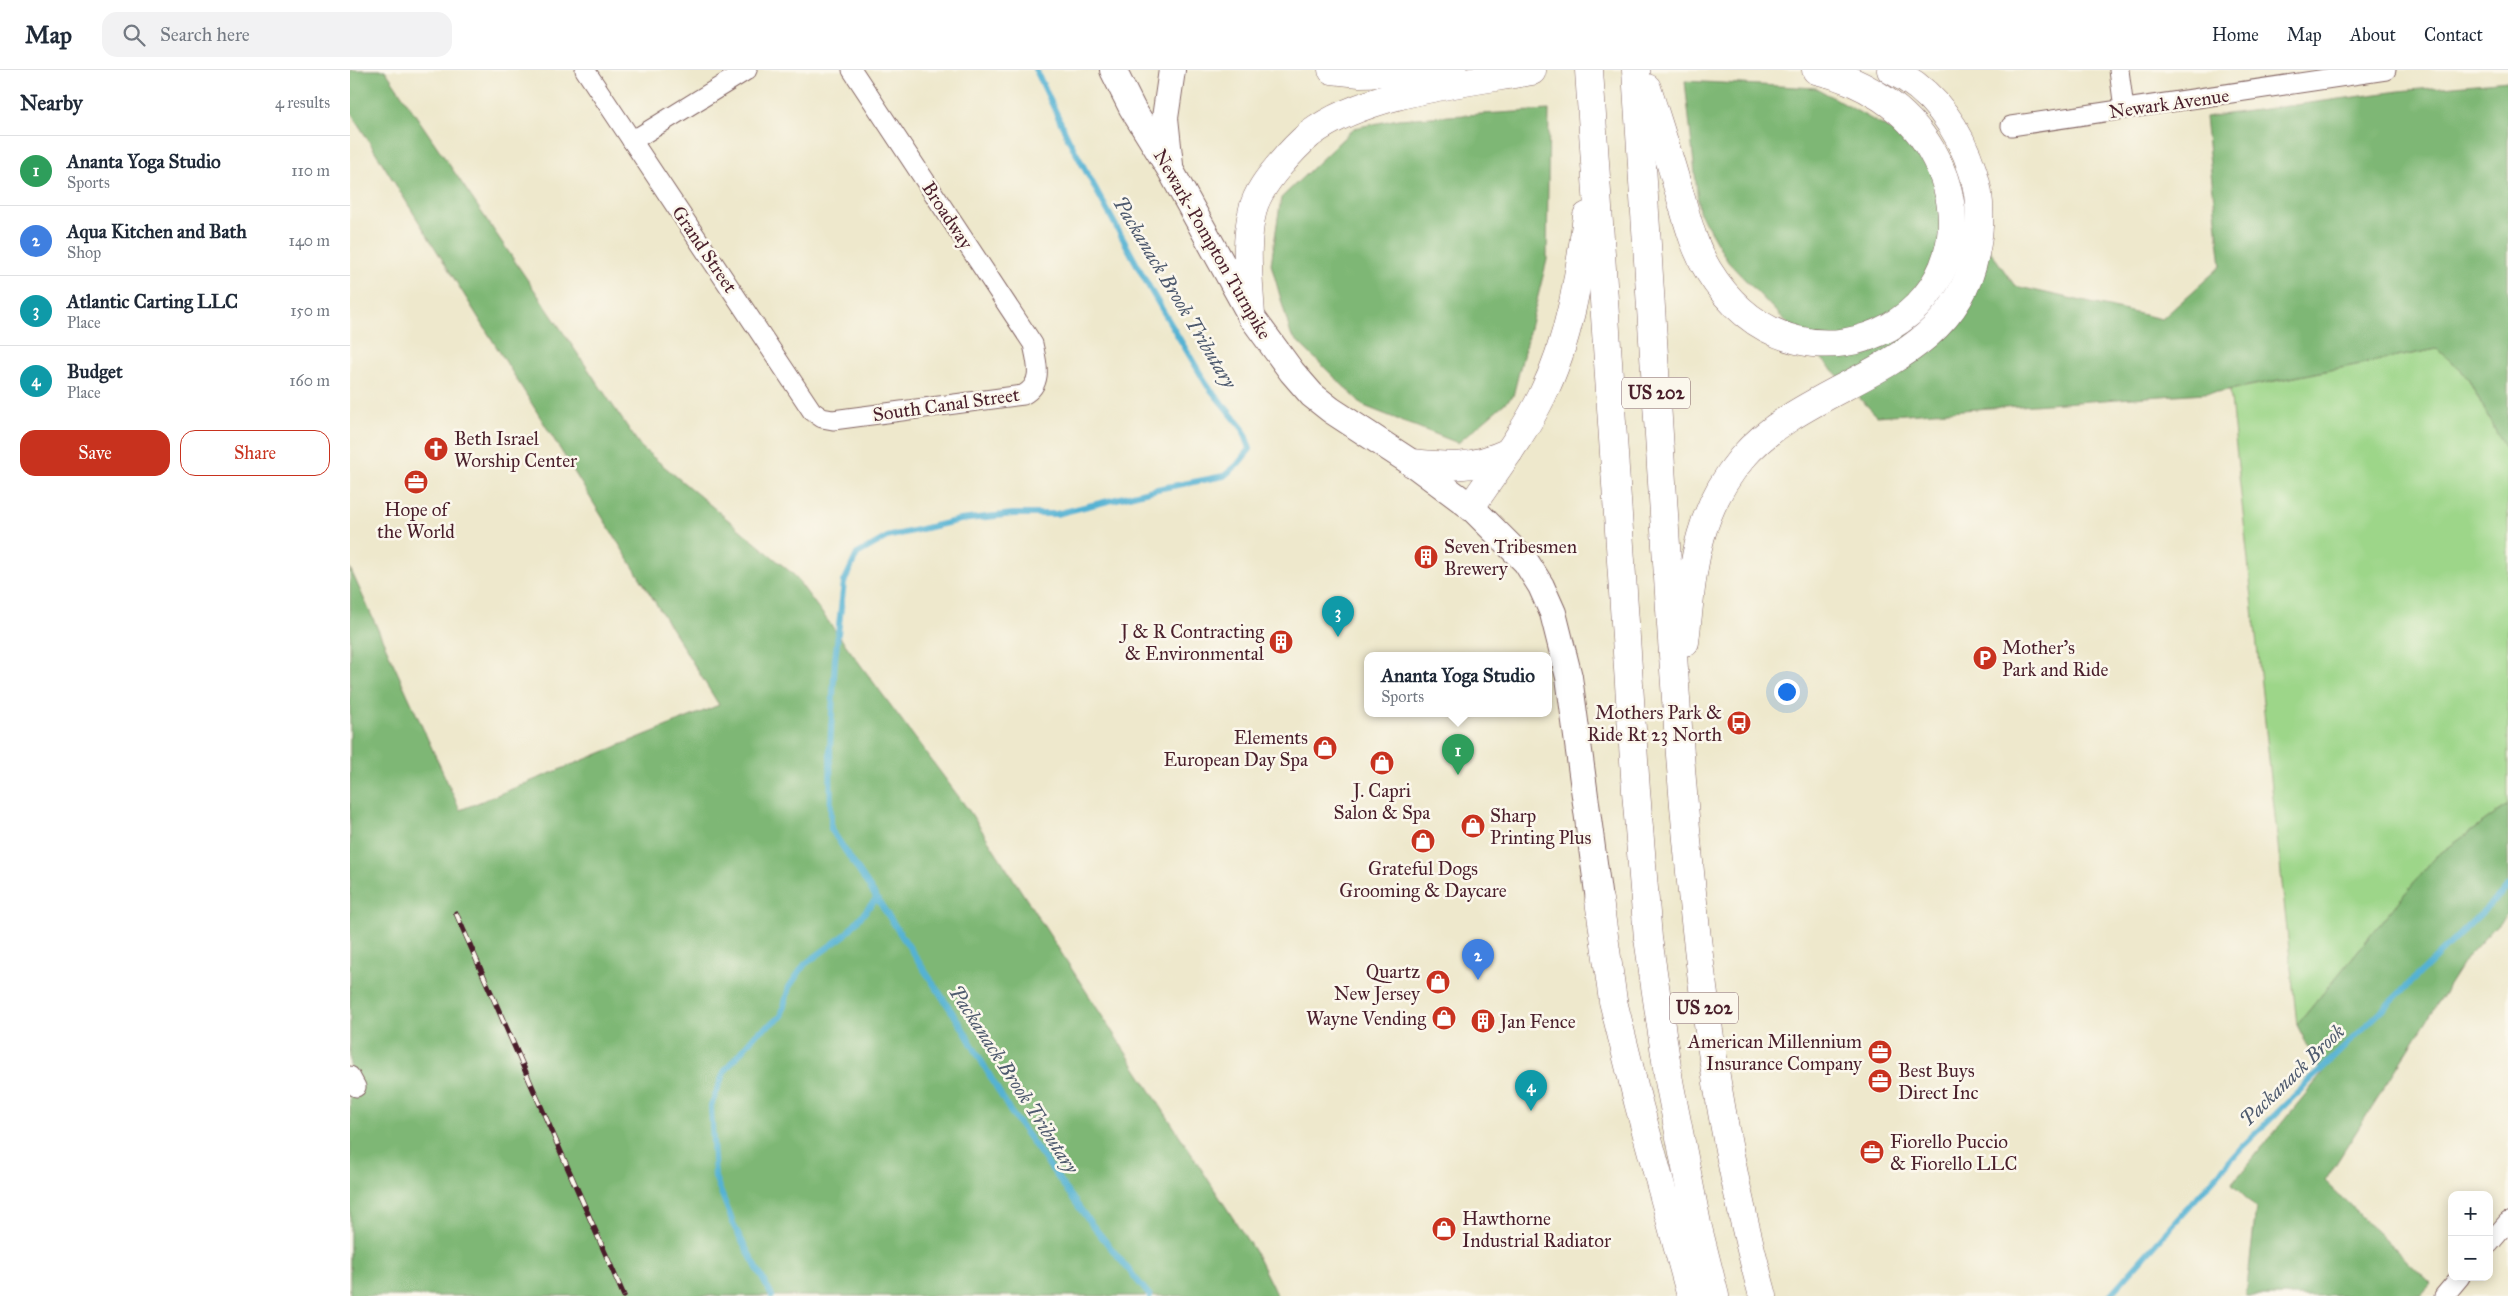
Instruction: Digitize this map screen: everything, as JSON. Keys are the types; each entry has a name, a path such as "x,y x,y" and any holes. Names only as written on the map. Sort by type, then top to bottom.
{"highway":[{"path":"1332,70 1395,74 1543,71"},
{"name":"US 202","path":"1589,70 1635,782 1646,920 1669,1081 1697,1224 1715,1296"},
{"name":"US 202","path":"1636,70 1688,862 1703,1003 1728,1143 1763,1296"},
{"path":"1641,70 1695,244 1708,270 1722,289 1748,315 1783,336 1822,345 1843,344 1874,336 1904,318 1926,296 1942,270 1950,242 1950,197 1936,158 1911,121 1880,96 1834,74 1816,70"},
{"path":"1677,715 1698,541 1706,515 1728,476 1756,442 1788,417 1905,353 1925,338 1952,310 1969,277 1978,242 1980,217 1976,181 1965,146 1944,113 1931,98 1891,70"},
{"path":"1251,316 1248,244 1253,209 1270,177 1295,147 1326,124 1377,103 1431,89 1543,71"},
{"path":"1471,507 1509,452 1542,396 1564,342 1579,279 1595,152"},
{"path":"1412,463 1452,467 1486,463 1509,452"},
{"path":"1599,900 1614,1001 1638,1102 1691,1296"}],"main road":[{"name":"Newark-Pompton Turnpike","path":"1113,70 1132,108 1171,171 1251,316 1292,372 1312,395 1331,410 1412,463 1471,507 1526,562 1541,586 1553,613 1569,677 1599,900"},
{"path":"1171,171 1165,118 1172,70"}],"street":[{"name":"Grand Street","path":"584,70 812,411 822,418 833,420"},
{"path":"632,141 747,70"},
{"name":"Broadway","path":"852,70 1033,344 1037,364"},
{"path":"2119,70 2124,109"},
{"name":"Newark Avenue","path":"2011,126 2339,74 2386,70"},
{"name":"South Canal Street","path":"833,420 1023,395 1031,391 1036,382 1037,364"},
{"path":"2493,1239 2508,1222"},
{"path":"2444,1296 2457,1281"}],"green space":[{"path":"350,70 385,70 641,447 793,574 970,812 1255,1252 1277,1296 350,1296 350,568 460,810 719,705 350,111"},
{"path":"1685,81 1816,88 1914,143 2015,286 2162,319 2221,266 2205,117 2399,91 2508,81 2508,455 2467,376 2437,349 2218,392 1877,416 1728,262 1699,211"},
{"path":"1549,110 1547,260 1513,396 1458,443 1364,406 1291,335 1271,264 1281,198 1354,128 1398,119"},
{"path":"2437,349 2467,376 2508,455 2508,805 2435,857 2297,1025 2230,390"},
{"path":"2508,805 2508,913 2467,957 2325,1181 2431,1284 2420,1296 2246,1296 2256,1208 2232,1184 2322,1074 2297,1025 2435,857"}],"waterway":[{"name":"Packanack Brook Tributary","path":"1036,70 1069,140 1153,294 1207,385 1243,429 1250,449 1237,465 1224,476 1157,489 1056,514 1013,514 960,520 887,537 857,554 844,582 835,659 830,748 831,829 962,1027 1010,1111 1089,1221 1150,1296"},
{"name":"Packanack Brook","path":"2109,1296 2242,1147 2508,887"},
{"name":"Packanack Brook Tributary","path":"772,1296 735,1228 715,1177 711,1106 724,1072 756,1034 781,1017 789,987 805,964 845,935 876,899"}],"railway":[{"path":"456,913 624,1296"}],"place":[{"name":"Beth Israel Worship Center","path":"436,449"},
{"name":"Hope of the World","path":"416,482"},
{"name":"Seven Tribesmen Brewery","path":"1426,557"},
{"name":"Atlantic Carting LLC","path":"1338,637"},
{"name":"J & R Contracting & Environmental","path":"1281,642"},
{"name":"Mother's Park and Ride","path":"1985,658"},
{"name":"Mothers Park & Ride Rt 23 North","path":"1739,723"},
{"name":"Elements European Day Spa","path":"1325,748"},
{"name":"J. Capri Salon & Spa","path":"1382,763"},
{"name":"Ananta Yoga Studio","path":"1458,775"},
{"name":"Sharp Printing Plus","path":"1473,826"},
{"name":"Grateful Dogs Grooming & Daycare","path":"1423,841"},
{"name":"Aqua Kitchen and Bath","path":"1478,980"},
{"name":"Quartz New Jersey","path":"1438,982"},
{"name":"Wayne Vending","path":"1444,1018"},
{"name":"Jan Fence","path":"1483,1021"},
{"name":"American Millennium Insurance Company","path":"1880,1052"},
{"name":"Best Buys Direct Inc","path":"1880,1081"},
{"name":"Budget","path":"1531,1111"},
{"name":"Fiorello Puccio & Fiorello LLC","path":"1872,1152"},
{"name":"Hawthorne Industrial Radiator","path":"1444,1229"}]}
